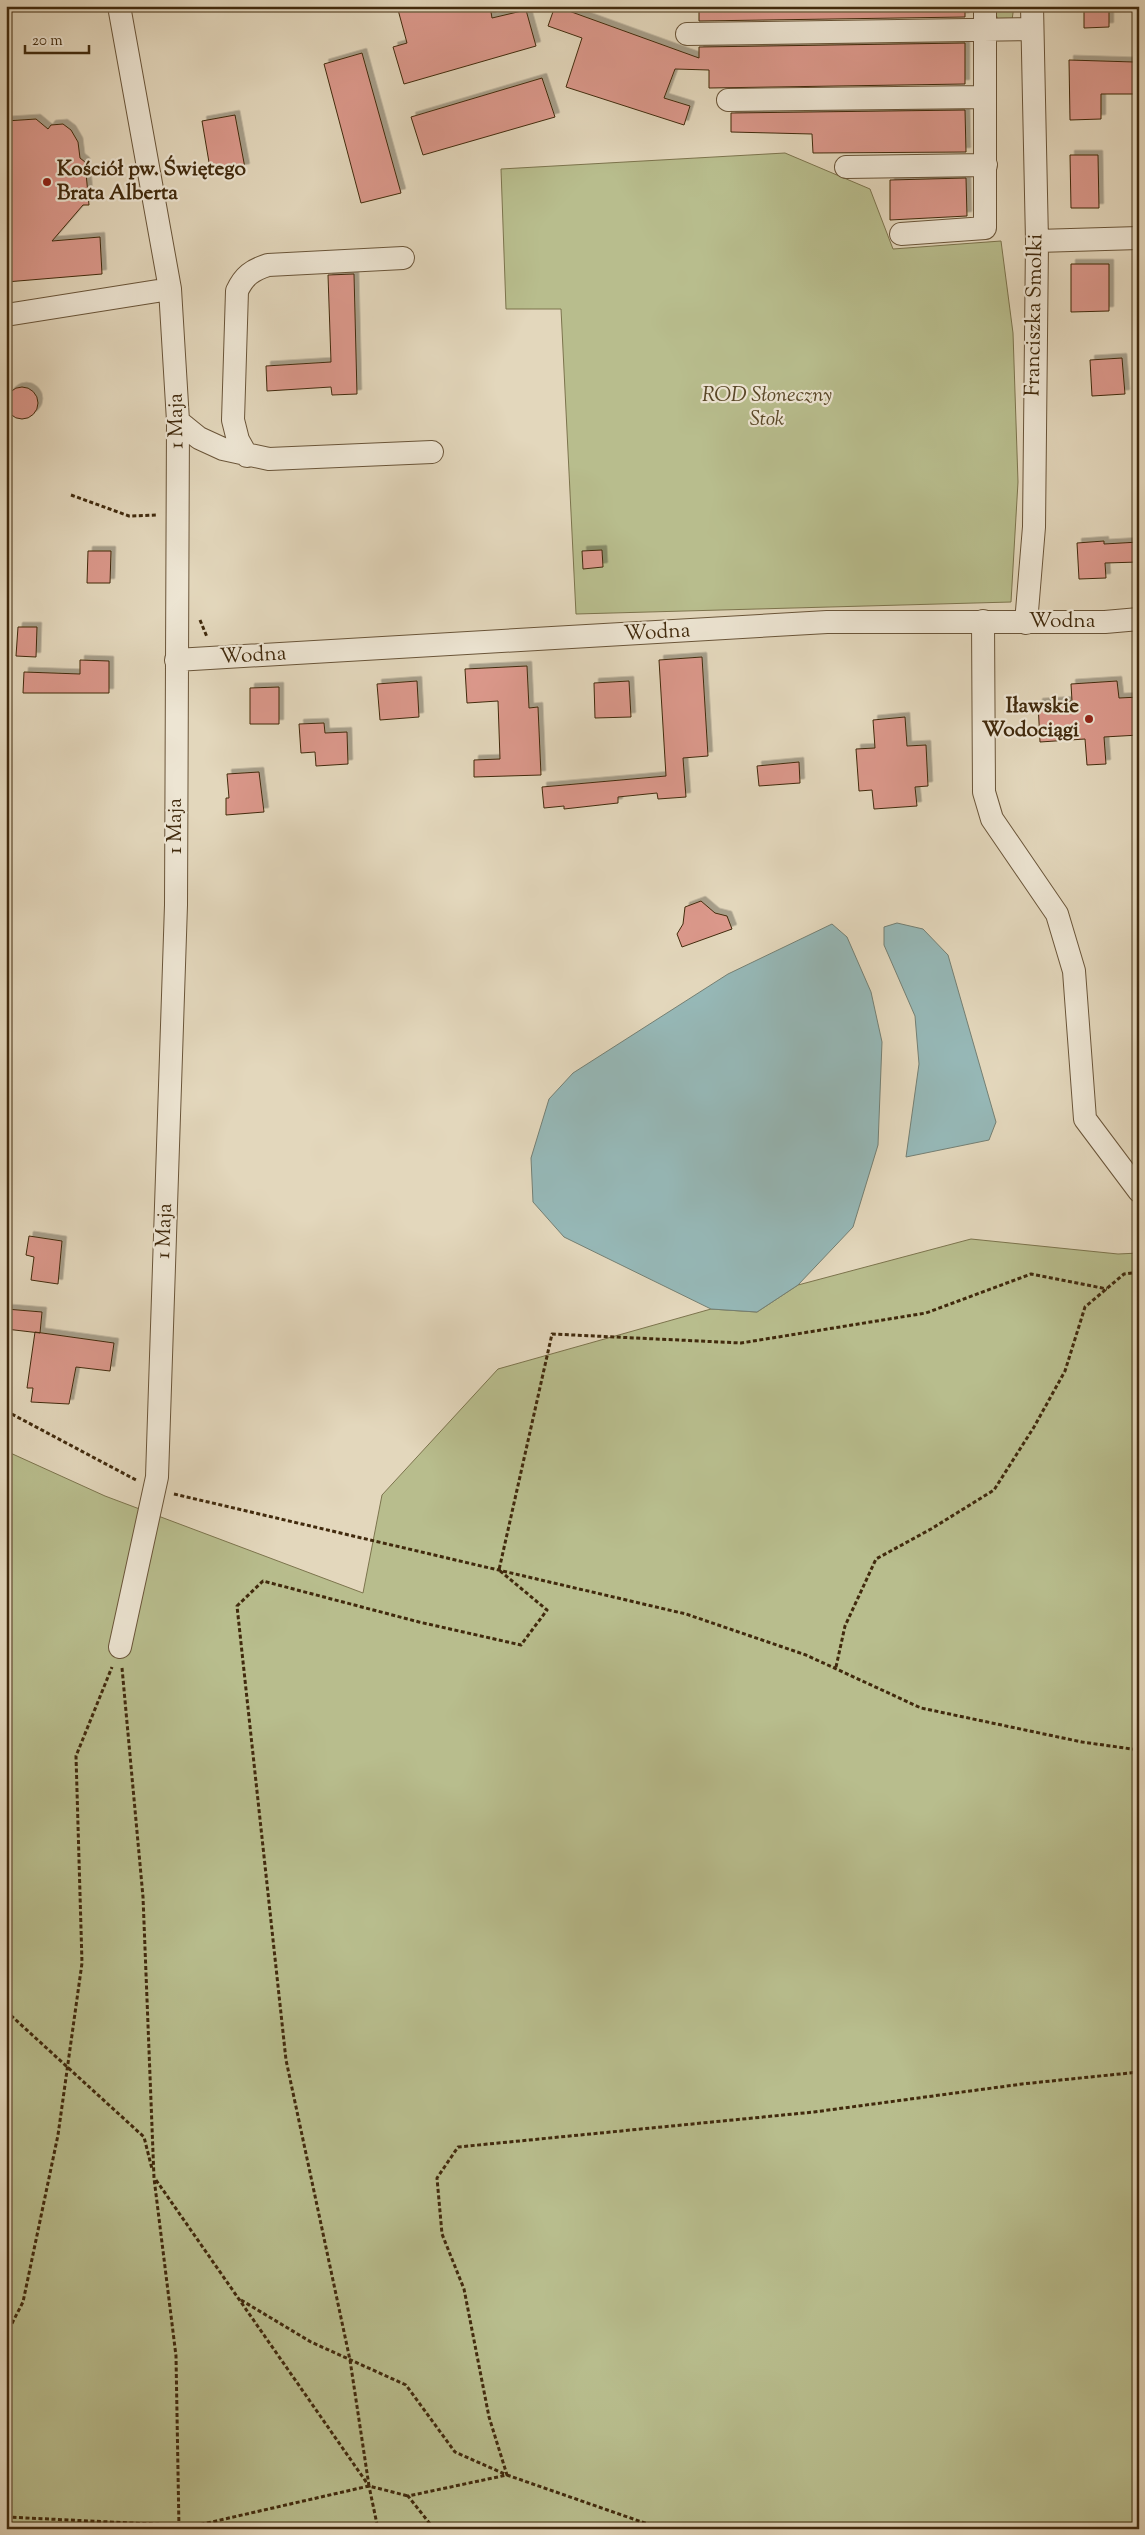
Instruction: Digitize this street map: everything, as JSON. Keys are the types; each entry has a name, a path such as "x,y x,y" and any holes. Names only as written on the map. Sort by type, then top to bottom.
{"street":[{"name":"1 Maja","path":"119,6 170,289 178,422 175,915 157,1477 120,1647"},
{"path":"901,234 985,228 985,6"},
{"name":"Franciszka Smolki","path":"1026,623 1034,527 1037,241 1032,6"},
{"path":"687,34 1032,29"},
{"path":"728,100 985,97"},
{"path":"846,167 986,165"},
{"path":"1037,241 1139,238"},
{"path":"247,456 238,440 233,420 237,291 243,280 253,270 268,265 403,258"},
{"path":"6,315 170,289"},
{"path":"178,422 199,438 223,449 247,456 269,459 432,452"},
{"name":"Wodna","path":"176,660 827,622 983,621 1026,623 1105,622 1139,619"},
{"path":"983,621 984,792 992,819 1057,914 1074,971 1086,1119 1139,1191"}],"path":[{"path":"71,495 129,516 177,514"},
{"path":"836,1667 845,1626 876,1559 931,1529 994,1490 1034,1427 1065,1371 1086,1307 1124,1274 1139,1272"},
{"path":"499,1570 552,1334 741,1343 926,1312 1031,1274 1107,1289"},
{"path":"6,1411 154,1490 686,1614 836,1667 921,1708 1082,1742 1139,1750"},
{"path":"378,2529 369,2486 350,2360 286,2060 237,1606 263,1581 419,1622 520,1645 547,1610 499,1570"},
{"path":"6,2335 23,2302 58,2135 82,1963 76,1756 120,1647"},
{"path":"120,1647 143,1897 154,2178 176,2356 178,2527"},
{"path":"6,2012 144,2137 154,2178 241,2300 369,2486"},
{"path":"507,2475 489,2417 464,2289 442,2234 437,2178 458,2147 814,2112 1022,2084 1139,2072"},
{"path":"241,2300 311,2342 406,2386 455,2452 507,2475 662,2529"},
{"path":"6,2517 178,2527 194,2526 369,2486 408,2496 507,2475"},
{"path":"408,2496 434,2529"}],"green space":[{"path":"993,6 1014,6 1012,20 998,20"},
{"name":"ROD Słoneczny Stok","path":"785,153 870,189 893,249 1001,241 1013,333 1018,482 1011,602 576,614 561,309 506,309 501,169"},
{"path":"971,1239 1118,1254 1139,1253 1139,2529 6,2529 6,1451 105,1496 363,1593 382,1495 498,1369 711,1309 757,1312 798,1285"}],"water":[{"path":"897,923 923,929 948,955 996,1122 989,1140 906,1157 919,1064 915,1016 884,945 884,927"},
{"path":"832,924 847,937 871,992 882,1042 878,1145 853,1227 798,1285 757,1312 711,1309 564,1237 533,1202 531,1158 549,1099 573,1073 728,974"}],"building":[{"path":"397,6 490,6 492,18 526,10 536,46 404,84 393,47 407,43"},
{"path":"555,6 699,58 699,47 965,43 965,84 709,88 709,70 675,69 664,98 690,106 684,125 566,87 582,38 548,26"},
{"path":"699,6 965,6 965,17 699,21"},
{"path":"1089,6 1109,6 1109,27 1084,28 1084,11 1089,11"},
{"path":"362,53 401,193 361,203 324,64"},
{"path":"1069,60 1134,62 1136,94 1101,94 1101,119 1070,120"},
{"path":"542,78 555,117 423,155 411,117"},
{"path":"965,110 966,152 813,153 812,134 731,132 731,113"},
{"path":"235,115 245,168 211,174 202,121"},
{"name":"Kościół pw. Świętego Brata Alberta","path":"36,119 48,129 51,125 63,124 71,130 78,142 80,158 85,162 89,205 83,205 52,241 100,237 102,274 6,282 6,121"},
{"path":"1070,155 1098,155 1099,208 1071,208"},
{"path":"966,178 967,216 890,220 890,180"},
{"path":"1071,264 1109,264 1109,311 1071,312"},
{"path":"354,274 357,394 332,395 331,387 267,391 266,366 331,362 328,275"},
{"path":"1122,358 1125,394 1092,396 1090,360"},
{"path":"22,387 28,388 33,392 37,397 37,409 33,414 28,418 22,419 16,418 11,414 7,409 6,403 7,397 11,392 16,388"},
{"path":"1104,541 1104,544 1139,542 1139,562 1105,563 1106,578 1079,579 1077,543"},
{"path":"602,550 603,567 583,569 582,551"},
{"path":"88,551 111,551 110,583 87,583"},
{"path":"18,627 37,627 36,657 16,656"},
{"path":"702,657 708,756 683,758 686,797 658,799 657,793 618,797 618,803 564,809 564,806 544,808 542,787 666,776 659,660"},
{"path":"80,660 109,661 109,693 23,693 24,672 80,674"},
{"path":"527,666 529,708 538,707 541,775 474,777 474,760 500,759 498,701 467,703 465,669"},
{"path":"417,681 419,717 380,720 377,684"},
{"path":"629,681 631,717 595,718 594,683"},
{"name":"Iławskie Wodociągi","path":"1117,681 1119,698 1139,697 1139,735 1104,737 1106,764 1087,765 1085,739 1040,742 1038,703 1072,701 1071,684"},
{"path":"279,687 279,724 250,724 250,688"},
{"path":"905,717 907,746 926,745 928,786 915,787 917,806 874,809 872,790 859,791 856,749 875,748 873,720"},
{"path":"324,723 325,733 347,732 348,764 316,766 315,752 301,753 299,724"},
{"path":"799,762 800,783 759,786 757,766"},
{"path":"259,772 264,812 226,815 226,798 229,798 227,774"},
{"path":"701,901 715,913 727,916 732,929 682,947 677,934 683,924 685,907"},
{"path":"29,1236 62,1241 58,1284 31,1280 34,1257 26,1255"},
{"path":"6,1309 42,1312 40,1333 6,1329"},
{"path":"35,1332 114,1343 110,1371 76,1367 69,1404 31,1402 33,1388 27,1388"}],"place":[{"name":"Kościół pw. Świętego Brata Alberta","path":"47,182"},
{"name":"Iławskie Wodociągi","path":"1089,719"}]}
